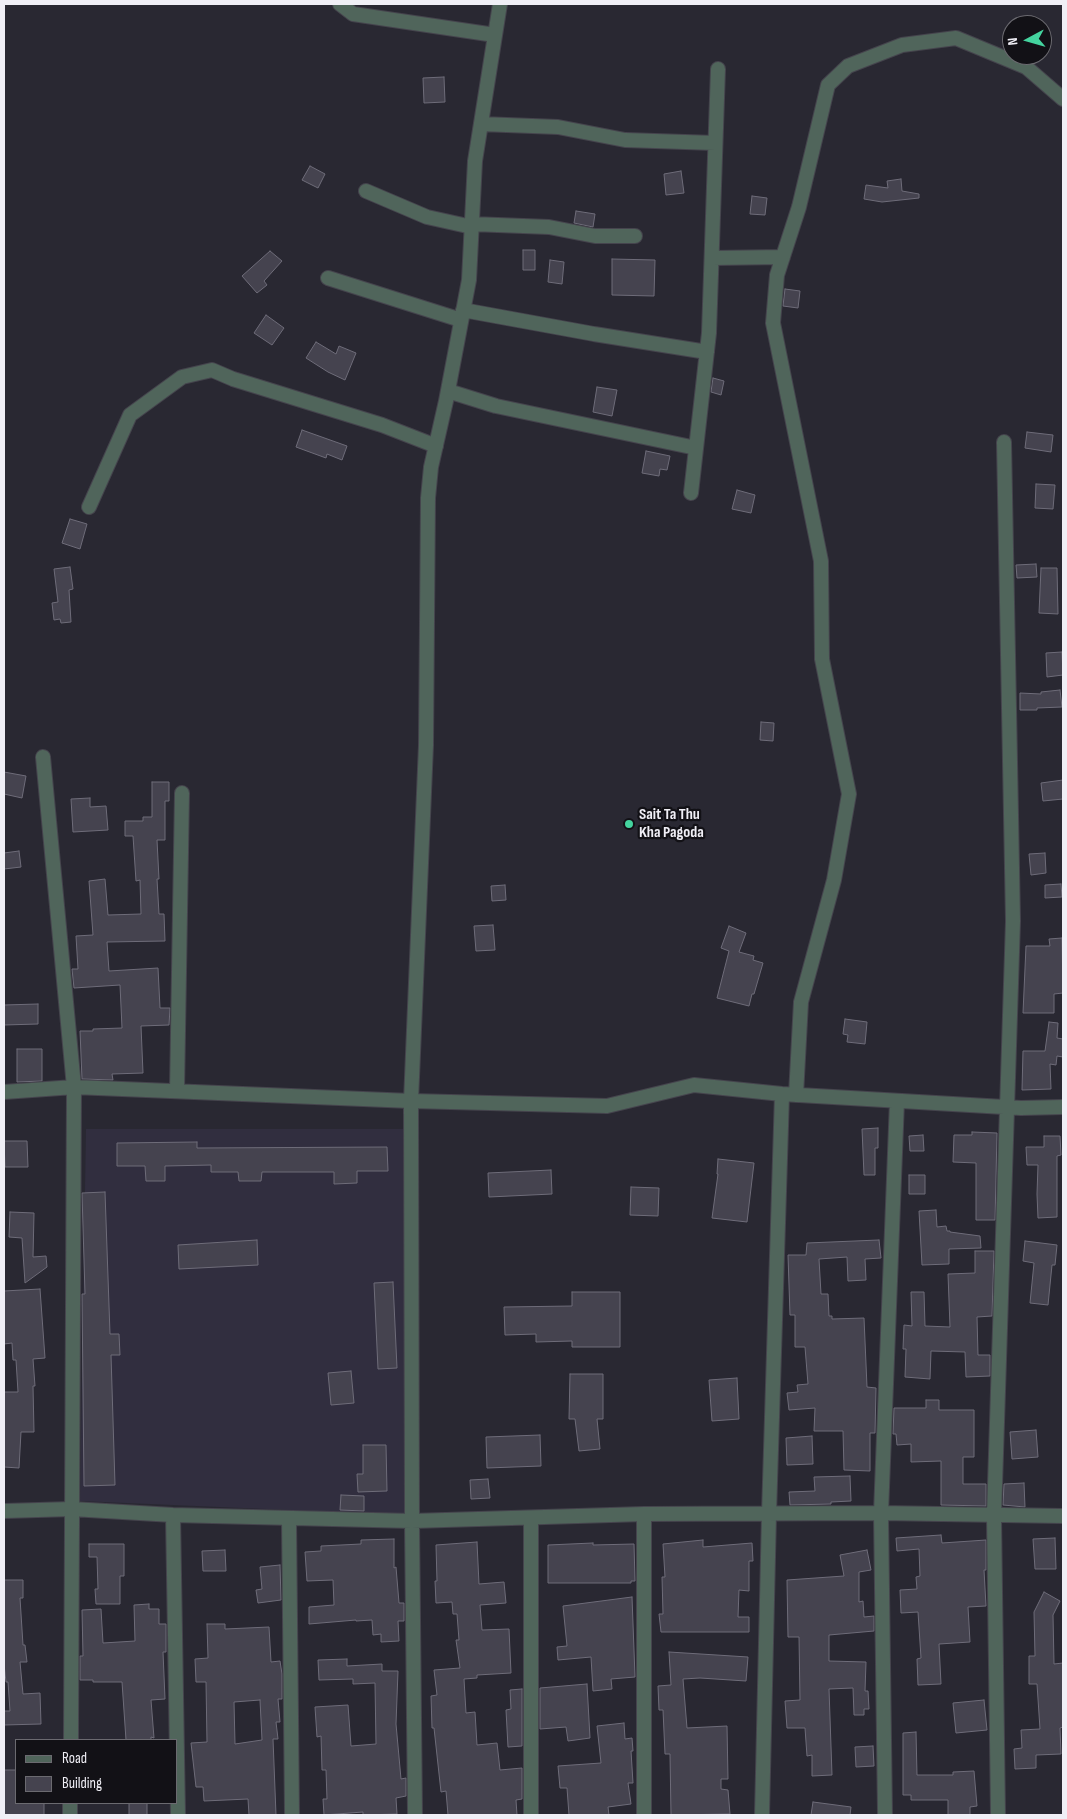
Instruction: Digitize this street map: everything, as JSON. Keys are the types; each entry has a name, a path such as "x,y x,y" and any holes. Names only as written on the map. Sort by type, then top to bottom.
{"street":[{"path":"340,4 353,14 495,35"},
{"path":"415,1815 411,1101 426,745 428,498 431,467 448,391 469,280 475,161 500,4"},
{"path":"796,1095 801,1002 834,880 849,794 822,659 821,561 773,322 777,275 798,207 828,85 848,66 902,45 956,38 1026,67 1063,100"},
{"path":"691,493 707,352 718,69"},
{"path":"481,124 558,127 625,140 715,143"},
{"path":"366,191 427,217 472,225 549,227 595,236 635,236"},
{"path":"712,258 783,257"},
{"path":"328,278 462,315 707,352"},
{"path":"89,507 130,414 182,376 212,370 233,379 382,426 436,446"},
{"path":"448,391 496,406 696,448"},
{"path":"998,1815 994,1516 1013,921 1004,442"},
{"path":"43,757 74,1087 71,1739"},
{"path":"177,1091 182,793"},
{"path":"4,1092 74,1087 411,1101 607,1106 694,1085 796,1095 1008,1107 1063,1107"},
{"path":"762,1815 782,1094"},
{"path":"885,1815 881,1513 898,1101"},
{"path":"4,1510 72,1509 173,1515 412,1521 644,1514 881,1513 1063,1516"},
{"path":"644,1514 644,1815"},
{"path":"173,1515 177,1739"},
{"path":"531,1518 531,1815"},
{"path":"289,1519 292,1815"}],"shaded area":[{"path":"86,1129 408,1129 405,1515 80,1501"}],"building":[{"path":"444,77 445,102 424,103 423,78"},
{"path":"310,166 325,174 318,188 302,180"},
{"path":"681,171 684,193 666,195 664,174"},
{"path":"901,179 902,191 919,194 919,198 882,202 864,199 866,185 888,188 887,181"},
{"path":"752,196 767,198 765,215 750,214"},
{"path":"576,211 595,214 593,227 574,223"},
{"path":"523,250 535,250 535,270 523,270"},
{"path":"270,251 282,261 264,281 267,285 257,293 242,276"},
{"path":"612,259 655,260 654,296 612,295"},
{"path":"550,260 564,262 562,284 548,282"},
{"path":"785,289 800,291 798,308 783,306"},
{"path":"266,315 284,328 272,345 254,333"},
{"path":"316,342 336,354 339,346 356,353 345,380 306,358"},
{"path":"713,378 724,381 721,395 711,392"},
{"path":"597,387 617,390 612,416 593,412"},
{"path":"302,430 347,446 342,460 327,454 326,458 296,447"},
{"path":"1027,432 1053,435 1051,452 1025,448"},
{"path":"646,451 670,456 667,470 660,469 659,476 642,473"},
{"path":"1036,484 1055,485 1053,509 1035,508"},
{"path":"737,490 755,495 751,513 732,509"},
{"path":"70,519 87,524 80,549 62,543"},
{"path":"1036,564 1037,577 1017,578 1016,565"},
{"path":"70,567 73,589 69,590 71,622 61,623 60,619 54,620 52,603 58,602 54,569"},
{"path":"1041,568 1057,568 1058,614 1039,613"},
{"path":"1062,652 1063,675 1047,677 1046,653"},
{"path":"1060,690 1062,707 1020,710 1020,693 1041,694 1041,692"},
{"path":"761,722 774,723 773,741 760,740"},
{"path":"4,772 26,776 22,798 4,794"},
{"path":"1063,780 1063,799 1043,801 1041,783"},
{"path":"152,782 169,782 169,801 165,801 165,840 157,840 159,914 164,914 165,941 107,942 109,971 158,968 160,1008 170,1008 169,1025 141,1026 143,1073 112,1074 113,1080 82,1079 80,1031 122,1028 120,985 74,988 72,969 78,969 76,936 93,935 89,881 105,879 108,915 141,914 140,880 136,881 133,836 125,836 125,821 143,821 143,817 152,817"},
{"path":"90,798 90,807 106,806 108,830 73,832 71,799"},
{"path":"19,851 21,867 4,869 4,853"},
{"path":"1045,853 1046,873 1031,875 1029,854"},
{"path":"1061,884 1062,897 1045,898 1045,885"},
{"path":"505,885 506,900 492,901 491,886"},
{"path":"493,925 495,950 476,951 474,926"},
{"path":"729,926 746,933 739,952 754,956 753,960 763,963 749,1006 717,998 729,951 721,948"},
{"path":"1062,938 1063,993 1054,994 1054,1013 1023,1013 1026,946 1050,946 1049,939"},
{"path":"38,1004 38,1024 4,1025 4,1005"},
{"path":"845,1019 867,1022 865,1044 847,1042 848,1035 843,1034"},
{"path":"1049,1022 1058,1023 1057,1038 1063,1039 1063,1057 1057,1056 1056,1065 1050,1064 1051,1089 1022,1090 1023,1051 1045,1051"},
{"path":"17,1049 42,1049 42,1081 17,1082"},
{"path":"878,1128 878,1148 875,1148 875,1175 864,1175 862,1129"},
{"path":"972,1132 997,1133 995,1220 976,1220 976,1163 953,1162 954,1135 972,1135"},
{"path":"923,1135 924,1151 910,1151 909,1136"},
{"path":"1044,1136 1060,1136 1061,1155 1057,1156 1057,1217 1038,1218 1038,1165 1027,1165 1026,1147 1044,1147"},
{"path":"4,1141 27,1141 28,1167 5,1167"},
{"path":"197,1142 197,1148 387,1147 388,1171 357,1171 357,1183 334,1184 334,1172 262,1172 261,1181 239,1181 238,1172 211,1172 211,1165 165,1166 165,1181 146,1181 145,1166 117,1166 117,1143"},
{"path":"718,1159 754,1163 747,1222 712,1218 718,1174"},
{"path":"551,1170 552,1194 489,1197 488,1173"},
{"path":"909,1175 925,1175 925,1194 909,1194"},
{"path":"631,1187 659,1188 658,1216 630,1215"},
{"path":"105,1192 110,1334 119,1334 120,1355 111,1355 115,1485 84,1486 82,1294 85,1294 82,1193"},
{"path":"936,1210 937,1227 946,1226 947,1231 950,1232 980,1236 981,1248 949,1249 949,1264 922,1265 919,1211"},
{"path":"10,1212 34,1213 33,1257 46,1256 47,1267 25,1283 22,1238 9,1237"},
{"path":"257,1240 258,1265 179,1269 178,1245"},
{"path":"879,1240 881,1258 865,1259 866,1280 848,1281 847,1257 819,1259 821,1294 828,1294 829,1316 832,1316 832,1319 864,1318 867,1387 876,1388 875,1433 870,1433 870,1471 844,1470 843,1431 814,1431 815,1408 789,1410 787,1393 798,1392 797,1385 808,1384 805,1347 795,1347 795,1315 790,1315 788,1255 806,1255 807,1243"},
{"path":"1025,1241 1057,1245 1055,1265 1052,1265 1048,1305 1030,1303 1034,1263 1023,1261"},
{"path":"975,1251 994,1251 992,1316 977,1317 978,1355 990,1355 990,1376 966,1377 965,1352 931,1351 930,1379 905,1377 906,1349 903,1349 904,1325 912,1326 911,1292 924,1292 925,1326 950,1327 948,1274 975,1273"},
{"path":"393,1282 397,1368 378,1369 374,1283"},
{"path":"40,1289 45,1358 33,1359 35,1386 33,1386 34,1432 21,1432 19,1468 4,1467 4,1392 18,1392 16,1360 13,1360 12,1343 4,1344 4,1291"},
{"path":"572,1292 620,1292 620,1347 572,1347 572,1341 536,1342 536,1334 505,1335 504,1307 572,1306"},
{"path":"351,1371 354,1403 331,1405 328,1373"},
{"path":"570,1374 603,1374 603,1419 597,1419 600,1449 579,1451 575,1419 569,1419"},
{"path":"737,1378 739,1419 712,1421 709,1380"},
{"path":"926,1400 939,1400 939,1410 974,1410 974,1457 963,1457 963,1484 986,1484 986,1506 941,1505 941,1461 911,1462 911,1444 897,1445 896,1434 893,1434 894,1408 926,1408"},
{"path":"1036,1430 1038,1457 1012,1459 1010,1432"},
{"path":"540,1435 541,1466 487,1468 486,1437"},
{"path":"812,1436 813,1464 787,1465 786,1438"},
{"path":"363,1445 386,1445 387,1491 358,1492 357,1474 363,1474"},
{"path":"850,1476 851,1501 831,1502 831,1504 790,1505 789,1492 815,1491 814,1477"},
{"path":"488,1479 490,1498 471,1499 470,1480"},
{"path":"1024,1483 1025,1507 1003,1505 1004,1484"},
{"path":"341,1495 364,1496 364,1511 340,1510"},
{"path":"941,1535 942,1543 986,1540 986,1570 984,1570 986,1606 968,1607 970,1642 939,1644 941,1684 918,1685 917,1659 921,1658 918,1612 901,1613 900,1590 917,1589 916,1577 920,1576 919,1549 897,1551 896,1538"},
{"path":"1055,1538 1056,1569 1035,1569 1033,1539"},
{"path":"394,1539 394,1568 396,1567 399,1603 404,1603 404,1621 398,1621 399,1641 381,1642 381,1634 373,1635 372,1620 309,1624 309,1607 334,1605 333,1580 307,1581 305,1552 321,1551 321,1546 361,1544 361,1540"},
{"path":"703,1540 703,1547 752,1543 753,1561 749,1561 749,1591 739,1590 738,1617 749,1617 749,1632 661,1632 659,1614 663,1614 662,1577 665,1577 663,1544"},
{"path":"477,1542 479,1584 504,1582 506,1603 480,1605 482,1630 509,1629 511,1673 477,1675 477,1678 464,1679 466,1713 475,1712 477,1745 497,1743 500,1770 522,1768 522,1799 516,1800 517,1815 448,1815 446,1791 441,1792 434,1728 432,1728 431,1696 437,1695 434,1670 460,1668 456,1640 459,1640 457,1614 453,1614 452,1602 436,1603 436,1545"},
{"path":"593,1543 593,1545 634,1544 635,1581 631,1581 631,1583 548,1583 548,1545"},
{"path":"89,1544 124,1544 124,1576 120,1576 120,1604 96,1604 95,1589 98,1589 97,1557 89,1557"},
{"path":"225,1550 226,1571 203,1571 202,1551"},
{"path":"867,1550 871,1570 859,1572 859,1602 863,1601 864,1617 874,1616 874,1631 829,1635 829,1661 866,1662 865,1691 868,1691 869,1709 864,1709 864,1715 854,1715 853,1688 829,1689 832,1775 812,1776 812,1755 807,1756 805,1728 787,1728 785,1701 800,1700 799,1637 788,1637 787,1580 844,1576 840,1555"},
{"path":"280,1565 281,1600 258,1603 256,1590 262,1589 260,1567"},
{"path":"4,1580 23,1580 23,1598 20,1598 23,1645 25,1645 27,1662 20,1662 23,1694 40,1693 41,1724 4,1725 4,1711 10,1711 8,1682 6,1682 4,1664"},
{"path":"1044,1592 1060,1601 1053,1615 1054,1664 1063,1663 1063,1727 1060,1728 1061,1754 1036,1755 1036,1768 1015,1769 1014,1749 1022,1748 1021,1730 1040,1729 1037,1684 1029,1684 1029,1656 1035,1656 1034,1612"},
{"path":"632,1597 635,1677 611,1679 612,1689 593,1691 591,1657 558,1660 557,1647 567,1646 563,1606"},
{"path":"149,1604 149,1609 159,1609 159,1624 166,1624 166,1652 163,1652 165,1699 151,1700 154,1738 151,1737 151,1739 126,1739 122,1682 80,1680 80,1656 83,1656 82,1610 101,1609 103,1643 135,1641 134,1605"},
{"path":"207,1624 225,1624 225,1629 269,1627 271,1662 280,1661 282,1674 282,1699 278,1699 280,1722 276,1722 278,1739 273,1739 276,1815 249,1815 248,1799 204,1801 203,1787 196,1787 191,1743 207,1742 206,1682 196,1682 195,1659 208,1658","holes":["260,1700 262,1740 235,1744 234,1702"]},
{"path":"669,1652 748,1657 746,1681 700,1678 683,1679 687,1728 727,1726 728,1779 721,1779 721,1789 728,1790 730,1814 671,1815 670,1754 665,1754 663,1710 659,1710 658,1686 671,1685"},
{"path":"347,1659 347,1666 382,1664 382,1671 398,1671 396,1724 401,1779 406,1778 406,1796 396,1798 397,1814 363,1815 363,1812 324,1815 323,1799 327,1799 326,1770 322,1770 321,1736 317,1737 315,1707 348,1705 351,1746 376,1744 375,1683 353,1684 353,1679 319,1680 318,1660"},
{"path":"587,1684 590,1738 568,1741 566,1727 540,1729 540,1688"},
{"path":"522,1689 522,1746 508,1747 506,1710 511,1709 510,1690"},
{"path":"984,1700 987,1730 956,1733 953,1703"},
{"path":"624,1723 625,1739 632,1738 633,1783 628,1783 631,1804 608,1807 609,1815 569,1815 567,1788 560,1788 558,1766 601,1763 597,1726"},
{"path":"916,1732 917,1775 953,1775 953,1772 974,1771 977,1806 970,1807 970,1815 948,1815 948,1800 911,1800 911,1795 903,1795 903,1733"},
{"path":"873,1746 874,1766 856,1767 855,1747"},
{"path":"4,1770 15,1770 15,1804 44,1804 44,1815 4,1815"},
{"path":"813,1802 851,1807 850,1815 811,1815"},
{"path":"129,1804 147,1804 147,1815 129,1815"}],"place":[{"name":"Sait Ta Thu Kha Pagoda","path":"629,824"}]}
